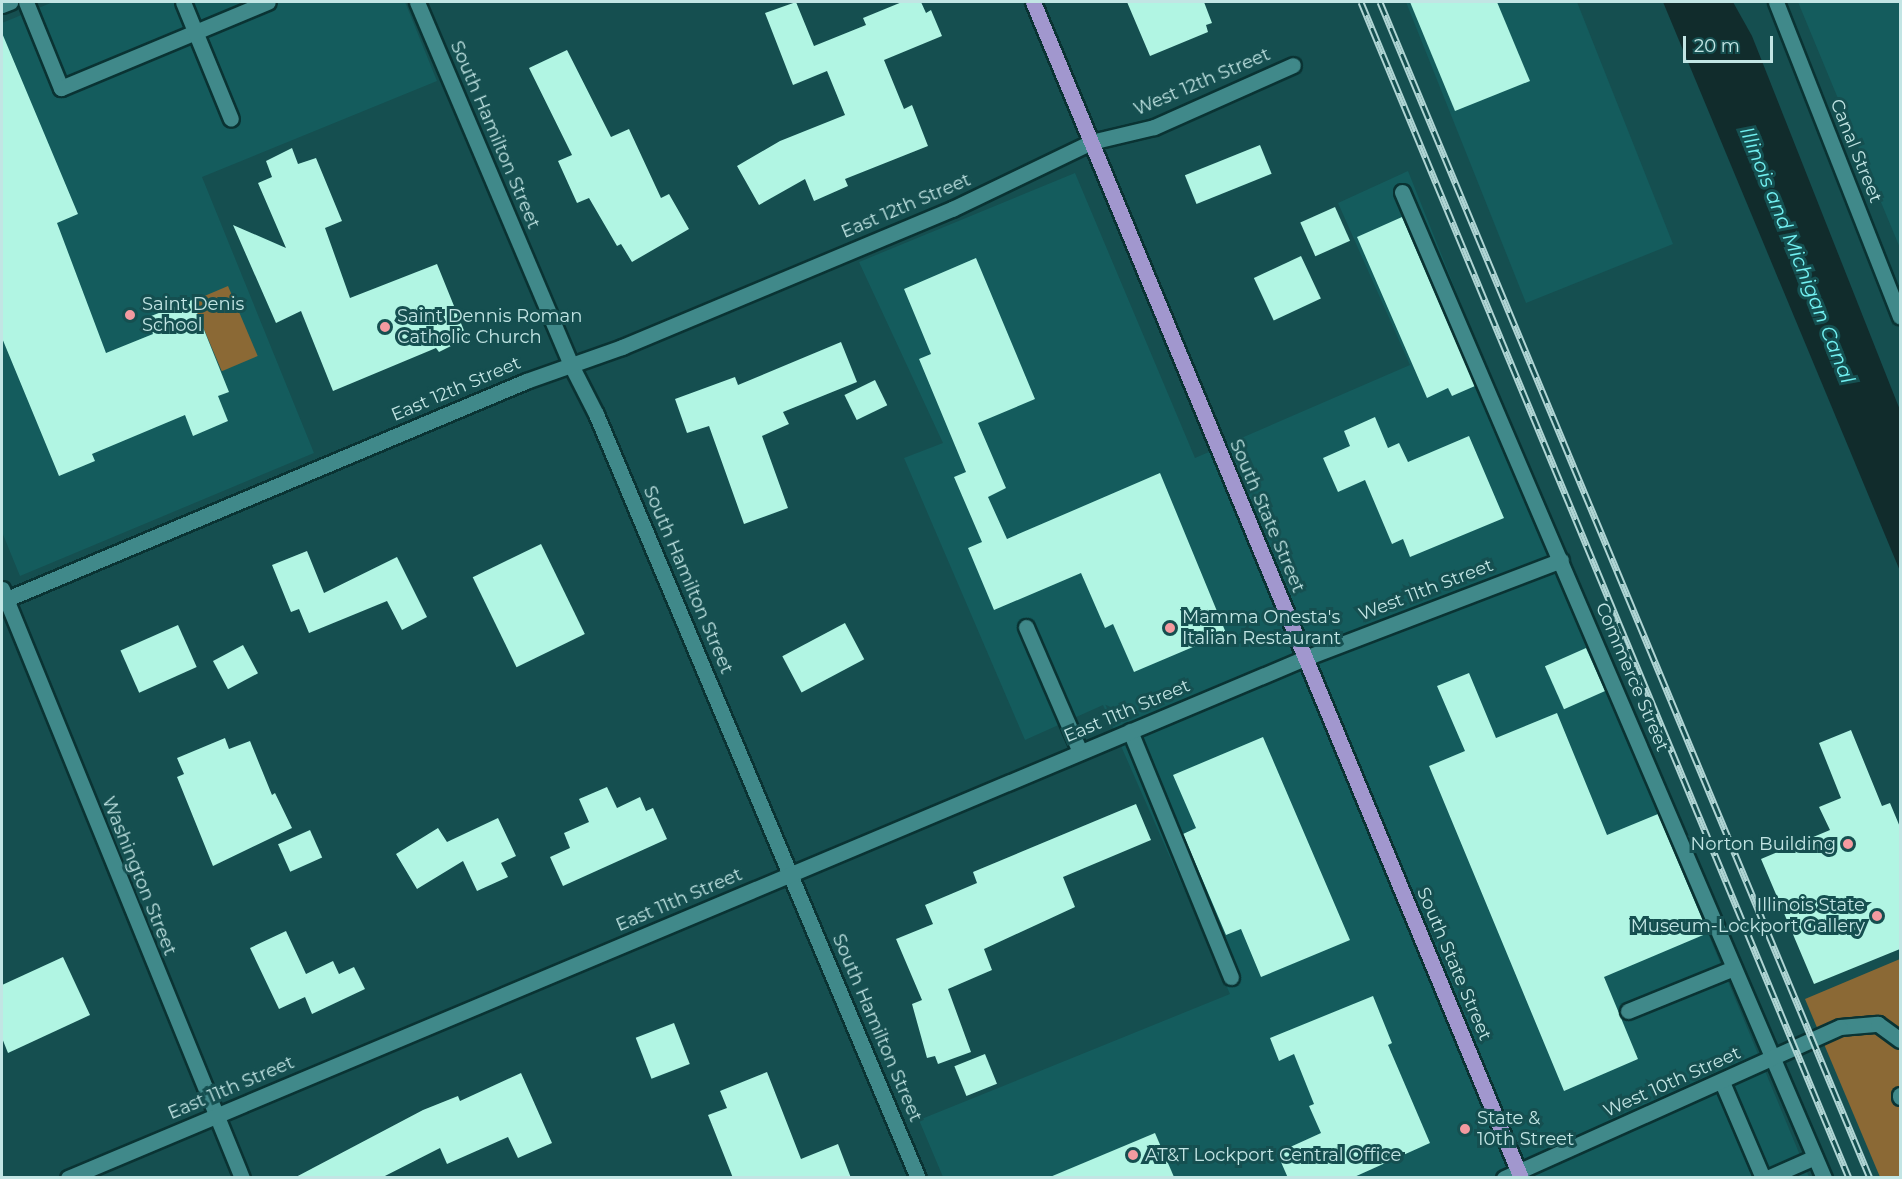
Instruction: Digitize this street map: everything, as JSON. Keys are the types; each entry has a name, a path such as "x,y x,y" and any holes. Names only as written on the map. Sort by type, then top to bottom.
{"main road":[{"name":"South State Street","path":"1033,2 1305,658 1514,1176"}],"street":[{"path":"2,5 10,2"},
{"path":"26,2 61,88 268,2"},
{"path":"183,2 231,119"},
{"name":"South Hamilton Street","path":"417,2 792,873 918,1178"},
{"name":"Canal Street","path":"1776,2 1900,316"},
{"name":"West 12th Street","path":"1091,142 1154,127 1293,65"},
{"name":"East 12th Street","path":"3,596 952,209 1091,142"},
{"name":"Commerce Street","path":"1402,192 1824,1178"},
{"name":"West 11th Street","path":"1305,658 1561,560"},
{"name":"Washington Street","path":"3,596 242,1178"},
{"path":"1026,627 1080,752"},
{"name":"East 11th Street","path":"68,1178 1305,658"},
{"path":"1130,731 1231,977"},
{"path":"1628,1011 1734,968"},
{"name":"West 10th Street","path":"1514,1176 1840,1027 1878,1024 1900,1040"},
{"path":"1722,1082 1765,1178 1815,1157"}],"shaded area":[{"name":"Saint Denis School","path":"53,2 405,2 437,81 202,177 314,453 20,576 2,532 2,23"},
{"path":"1406,2 1577,2 1673,244 1526,303"},
{"path":"1798,2 1900,2 1900,248"},
{"path":"1408,171 1476,341 1464,345 1809,1177 943,1177 919,1120 1230,994 1103,705 1025,740 904,458 943,443 859,262 1075,173 1195,458 1410,365 1338,203"},
{"path":"228,286 258,356 222,371 192,301"},
{"path":"1900,959 1900,1177 1880,1177 1805,999"}],"water":[{"name":"Illinois and Michigan Canal","path":"1663,2 1733,2 1752,36 1900,410 1900,571"}],"building":[{"path":"796,2 814,46 866,25 863,18 902,2 921,2 926,13 931,10 942,36 884,60 904,109 912,105 928,146 845,179 848,186 814,201 805,179 759,205 737,166 780,141 845,115 827,71 793,85 765,13"},
{"path":"1127,2 1204,2 1212,23 1206,25 1208,32 1150,56"},
{"path":"1410,2 1497,2 1530,81 1455,111"},
{"path":"2,33 78,214 57,223 106,353 153,334 146,318 192,300 229,392 218,396 228,421 193,436 185,415 92,454 95,461 59,476 2,338"},
{"path":"567,50 611,137 629,129 661,198 669,194 689,229 632,262 621,244 617,246 589,198 577,203 558,161 572,155 529,68"},
{"path":"1260,145 1272,174 1197,204 1185,175"},
{"path":"292,148 298,164 316,158 342,221 325,228 350,298 437,264 467,338 439,352 436,348 333,391 301,311 276,323 233,225 286,248 258,183 272,177 266,161"},
{"path":"1335,207 1350,241 1315,256 1300,222"},
{"path":"1402,217 1475,386 1452,396 1448,388 1427,398 1357,237"},
{"path":"1301,256 1321,299 1274,321 1254,278"},
{"path":"976,258 1035,399 978,423 1006,488 988,497 1007,539 1160,473 1226,633 1134,672 1113,624 1105,628 1081,573 994,610 968,548 982,542 954,477 966,472 919,359 931,354 904,289"},
{"path":"841,342 857,382 783,412 789,424 762,436 788,508 744,524 709,426 687,433 675,399 735,377 738,385"},
{"path":"875,380 887,405 857,420 844,395"},
{"path":"1375,417 1388,448 1399,443 1408,462 1469,436 1504,518 1410,557 1403,539 1392,544 1365,480 1338,492 1323,458 1350,446 1344,431"},
{"path":"541,544 585,634 517,667 473,577"},
{"path":"307,551 324,593 397,557 427,617 402,630 387,601 309,633 299,609 291,612 272,565"},
{"path":"845,623 864,659 802,693 782,656"},
{"path":"178,625 197,667 139,693 120,651"},
{"path":"243,645 258,673 228,689 213,661"},
{"path":"1586,648 1605,691 1564,709 1545,666"},
{"path":"1469,673 1496,738 1557,713 1607,835 1658,814 1708,933 1604,977 1638,1059 1564,1091 1429,766 1465,751 1437,686"},
{"name":"Norton Building","path":"1851,730 1882,806 1890,803 1900,827 1900,949 1814,984 1761,859 1830,830 1819,807 1841,798 1819,743"},
{"path":"1263,737 1350,940 1261,977 1241,929 1226,935 1183,834 1196,828 1173,775"},
{"path":"225,738 229,749 250,741 272,795 275,793 292,828 213,866 177,777 184,774 177,758"},
{"path":"607,787 617,808 640,797 646,811 653,808 667,839 563,886 550,857 570,848 564,833 589,822 579,799"},
{"path":"1136,804 1151,840 1063,877 1075,907 984,949 992,970 948,989 971,1052 938,1064 935,1056 927,1058 912,1004 922,1000 896,939 933,924 925,905 977,883 973,872"},
{"path":"498,818 516,856 501,863 508,877 477,891 463,861 417,889 396,854 438,828 447,842"},
{"path":"310,830 322,857 290,872 278,844"},
{"path":"286,931 306,974 333,961 339,974 354,967 365,989 312,1014 305,997 279,1009 250,948"},
{"path":"63,957 90,1015 8,1053 2,1038 2,985"},
{"path":"1373,996 1392,1043 1388,1045 1430,1143 1352,1178 1288,1178 1277,1153 1321,1133 1309,1106 1314,1104 1294,1054 1279,1061 1270,1038"},
{"path":"674,1023 690,1064 651,1079 636,1038"},
{"path":"985,1054 997,1084 966,1096 954,1066"},
{"path":"767,1072 801,1159 838,1144 851,1178 733,1178 708,1115 727,1108 720,1091"},
{"path":"521,1073 552,1143 518,1158 508,1137 447,1164 440,1148 381,1178 294,1178 423,1110 458,1096 460,1101"},
{"name":"AT&T Lockport Central Office","path":"1155,1133 1174,1177 1050,1177"}],"railway":[{"path":"1361,2 1849,1178"},
{"path":"1380,2 1870,1178"}],"place":[{"name":"Saint Denis School","path":"130,315"},
{"name":"Saint Dennis Roman Catholic Church","path":"385,327"},
{"name":"Mamma Onesta's Italian Restaurant","path":"1170,628"},
{"name":"Norton Building","path":"1848,844"},
{"name":"Illinois State Museum-Lockport Gallery","path":"1877,916"},
{"name":"State & 10th Street","path":"1465,1129"},
{"name":"AT&T Lockport Central Office","path":"1133,1155"}]}
